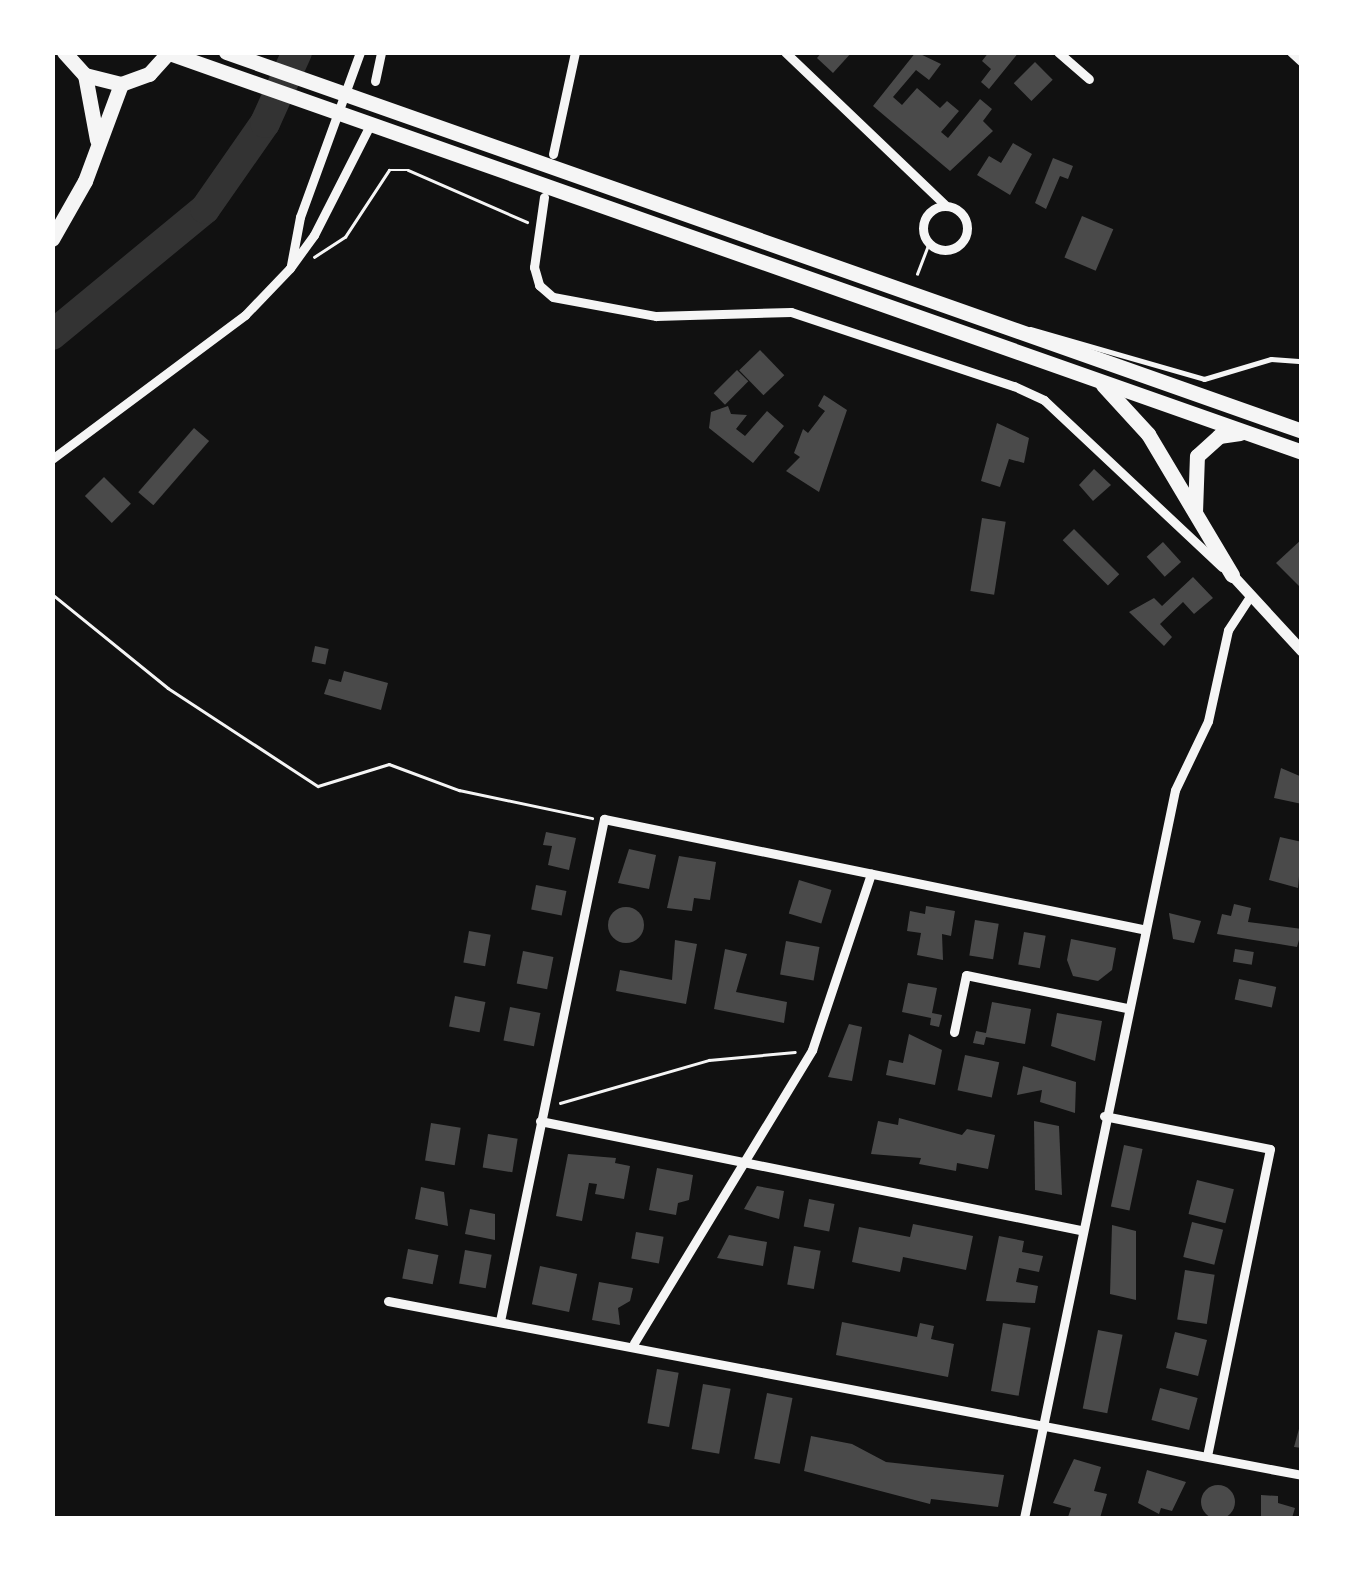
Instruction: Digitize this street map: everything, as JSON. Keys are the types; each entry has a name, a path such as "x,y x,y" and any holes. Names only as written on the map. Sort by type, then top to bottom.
{"main road":[{"path":"64,52 85,75 97,140"},
{"path":"226,52 1000,328 1302,431"},
{"path":"85,75 121,84 149,74 169,53 1302,452"},
{"path":"52,239 85,181 97,140 121,84"},
{"path":"1096,380 1138,420 1232,575"},
{"path":"1195,516 1197,456 1219,436 1246,432"}],"street":[{"path":"290,268 300,218 360,52"},
{"path":"375,81 381,52"},
{"path":"554,154 575,52"},
{"path":"1058,52 1089,79"},
{"path":"1291,52 1302,62"},
{"path":"792,55 946,206 964,216 965,237 949,250 929,243 923,222 946,206"},
{"path":"52,458 245,315 290,268 371,124"},
{"path":"544,197 534,277 564,302 656,316 790,312 1044,400 1184,538 1232,575 1302,650"},
{"path":"1024,1518 1142,929 1176,790 1208,721 1228,630 1251,596"},
{"path":"500,1321 604,819 1142,929"},
{"path":"388,1300 627,1347 634,1342 812,1050 871,874"},
{"path":"954,1032 966,975 1126,1008"},
{"path":"1104,1116 1270,1149 1207,1454"},
{"path":"540,1121 1080,1230"},
{"path":"634,1342 1302,1475"}],"lane":[{"path":"1000,328 1050,330 1204,379 1302,358"}],"path":[{"path":"290,268 345,237 389,170 408,170 497,204 538,231"},
{"path":"917,274 929,243"},
{"path":"52,594 168,688 318,786 389,764 552,814 604,819"},
{"path":"543,1108 709,1060 812,1050"}],"building":[{"path":"822,52 852,52 833,73 817,58"},
{"path":"916,52 941,64 929,80 916,70 893,97 902,105 917,88 940,108 947,101 959,111 941,132 948,138 980,99 992,109 983,121 993,131 950,171 873,106"},
{"path":"989,52 1019,52 989,89 981,82 991,69 982,61"},
{"path":"1035,62 1053,80 1031,101 1014,83"},
{"path":"1013,143 1032,154 1010,195 977,175 989,156 1001,163"},
{"path":"1053,158 1073,166 1068,179 1060,176 1046,209 1035,203"},
{"path":"1082,216 1113,229 1096,271 1064,257"},
{"path":"760,350 784,375 763,395 739,370"},
{"path":"737,370 748,381 725,405 714,393"},
{"path":"824,395 847,410 819,492 786,471 800,457 794,453 803,429 808,433 825,411 818,406"},
{"path":"728,406 731,414 747,415 736,429 745,436 767,411 784,426 753,463 709,428 711,412"},
{"path":"997,423 1029,438 1024,463 1009,459 1000,487 981,481"},
{"path":"194,428 209,441 153,505 138,492"},
{"path":"1094,469 1111,485 1093,501 1079,485"},
{"path":"104,477 131,504 112,523 85,496"},
{"path":"982,518 1006,522 994,595 970,591"},
{"path":"1074,529 1119,574 1108,586 1063,540"},
{"path":"1302,539 1302,589 1276,563"},
{"path":"1163,542 1181,562 1165,577 1147,557"},
{"path":"1193,577 1213,598 1194,614 1183,602 1160,624 1172,637 1164,646 1129,612 1154,598 1162,606"},
{"path":"315,646 329,649 325,665 312,662"},
{"path":"344,671 388,683 381,710 324,694 329,679 341,682"},
{"path":"1281,768 1302,777 1302,804 1274,798"},
{"path":"546,832 576,838 569,870 548,865 552,846 543,845"},
{"path":"1280,837 1302,842 1298,888 1269,880"},
{"path":"629,849 656,855 649,889 618,883"},
{"path":"679,856 716,862 710,900 694,898 692,911 667,908"},
{"path":"799,880 832,890 821,923 789,913"},
{"path":"536,885 566,891 562,915 531,910"},
{"path":"1234,904 1251,908 1248,922 1302,929 1297,947 1217,934 1222,914 1231,916"},
{"path":"926,906 955,911 951,936 942,934 943,960 917,955 921,933 907,931 910,911 925,914"},
{"path":"626,907 639,912 644,925 639,938 626,943 613,938 608,925 613,912"},
{"path":"1169,913 1201,921 1194,943 1173,939"},
{"path":"975,920 999,924 993,959 969,956"},
{"path":"469,931 491,935 485,966 463,963"},
{"path":"1024,932 1046,936 1040,968 1018,964"},
{"path":"1071,939 1116,948 1112,970 1098,981 1073,976 1067,960"},
{"path":"675,940 697,944 686,1004 616,991 620,970 672,980"},
{"path":"786,941 819,947 814,980 780,974"},
{"path":"725,949 747,954 736,992 787,1002 784,1023 714,1009"},
{"path":"1235,949 1254,952 1252,965 1233,962"},
{"path":"523,951 553,957 547,989 517,983"},
{"path":"1239,979 1276,987 1272,1007 1235,1000"},
{"path":"908,983 937,988 932,1013 942,1015 939,1027 930,1025 931,1018 902,1012"},
{"path":"455,996 485,1002 480,1032 449,1026"},
{"path":"992,1002 1031,1009 1025,1044 986,1037 984,1045 973,1043 976,1031 986,1033"},
{"path":"510,1007 540,1013 534,1046 504,1040"},
{"path":"1057,1013 1102,1021 1095,1061 1051,1046"},
{"path":"849,1024 862,1027 852,1081 828,1077"},
{"path":"909,1034 942,1050 935,1085 886,1075 889,1060 903,1063"},
{"path":"965,1055 999,1062 992,1097 958,1090"},
{"path":"1023,1066 1076,1082 1075,1113 1040,1102 1042,1090 1017,1095"},
{"path":"899,1118 962,1135 967,1129 995,1135 988,1169 957,1163 956,1171 919,1164 921,1158 871,1154 878,1121 898,1125"},
{"path":"1034,1121 1059,1126 1062,1195 1035,1190"},
{"path":"431,1123 461,1128 455,1165 425,1161"},
{"path":"488,1134 518,1139 512,1172 483,1168"},
{"path":"1124,1145 1143,1149 1129,1211 1111,1207"},
{"path":"568,1154 616,1158 615,1163 630,1166 624,1199 595,1194 597,1184 589,1183 582,1221 556,1216"},
{"path":"657,1168 693,1175 689,1200 678,1203 676,1215 649,1210"},
{"path":"1197,1180 1234,1189 1225,1223 1189,1214"},
{"path":"757,1186 784,1191 779,1219 744,1209"},
{"path":"421,1187 444,1192 448,1226 415,1219"},
{"path":"809,1199 835,1204 829,1231 804,1226"},
{"path":"470,1209 495,1214 495,1240 465,1234"},
{"path":"1192,1222 1223,1230 1214,1265 1183,1257"},
{"path":"913,1224 973,1236 966,1270 903,1257 900,1272 852,1262 859,1227 910,1237"},
{"path":"1112,1225 1136,1231 1136,1300 1110,1294"},
{"path":"636,1232 664,1237 659,1263 631,1259"},
{"path":"729,1235 767,1242 763,1266 717,1258"},
{"path":"999,1236 1024,1241 1022,1252 1043,1256 1039,1272 1019,1268 1016,1282 1038,1286 1035,1303 986,1301"},
{"path":"794,1246 821,1251 814,1289 787,1284"},
{"path":"408,1249 438,1255 433,1284 402,1278"},
{"path":"465,1250 492,1255 486,1288 459,1283"},
{"path":"540,1266 577,1274 569,1312 532,1304"},
{"path":"1185,1270 1215,1275 1207,1324 1177,1319"},
{"path":"599,1282 633,1288 630,1301 618,1308 620,1325 592,1320"},
{"path":"842,1322 917,1337 920,1323 934,1326 931,1339 954,1344 948,1377 836,1355"},
{"path":"1003,1323 1031,1328 1019,1396 991,1391"},
{"path":"1098,1330 1123,1335 1107,1413 1083,1409"},
{"path":"1175,1332 1207,1340 1198,1376 1166,1368"},
{"path":"657,1369 679,1373 669,1427 647,1423"},
{"path":"703,1384 731,1389 719,1454 692,1449"},
{"path":"1160,1388 1198,1398 1189,1430 1151,1420"},
{"path":"767,1393 793,1398 780,1464 754,1459"},
{"path":"1302,1418 1302,1448 1294,1447"},
{"path":"811,1436 852,1444 886,1462 1004,1475 998,1507 931,1499 930,1504 804,1471"},
{"path":"1074,1459 1101,1467 1094,1491 1107,1494 1100,1518 1068,1517 1071,1508 1053,1503"},
{"path":"1147,1470 1186,1482 1172,1511 1161,1508 1159,1514 1138,1503"},
{"path":"1218,1485 1230,1490 1235,1502 1230,1514 1218,1519 1206,1514 1201,1502 1206,1490"},
{"path":"1261,1495 1278,1496 1278,1503 1295,1508 1292,1518 1261,1518"}],"waterway":[{"path":"52,335 205,209 265,123 297,52"}]}
